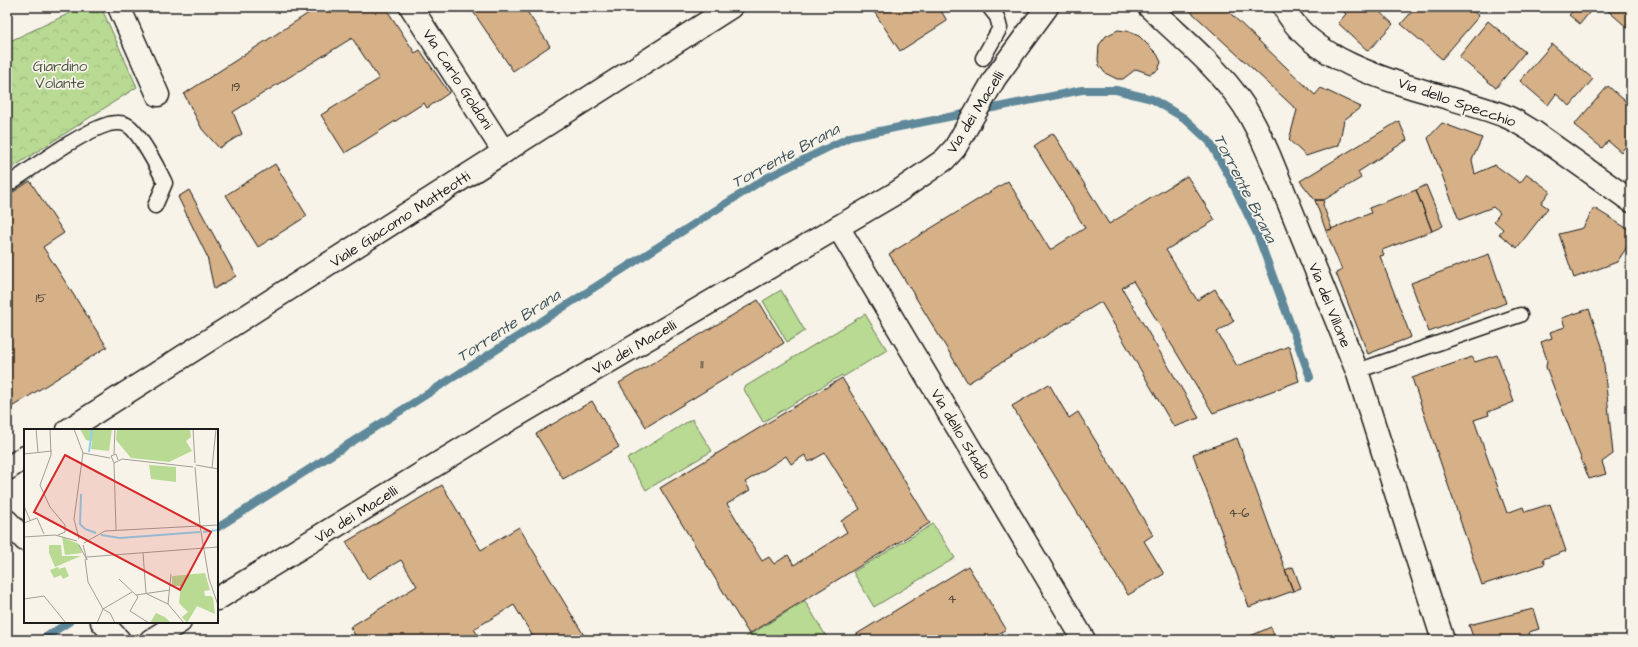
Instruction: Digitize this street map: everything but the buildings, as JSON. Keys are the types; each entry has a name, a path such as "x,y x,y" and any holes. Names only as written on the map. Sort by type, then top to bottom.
{"street":[{"path":"119,7 158,95"},
{"name":"Via Carlo Goldoni","path":"411,7 504,152"},
{"name":"Viale Giacomo Matteotti","path":"70,429 731,7"},
{"name":"Via dei Macelli","path":"218,598 509,420 896,193 934,168 955,148 995,78 1047,7"},
{"name":"Via del Villone","path":"1149,7 1215,70 1244,106 1256,127 1357,371 1443,640"},
{"name":"Via dello Specchio","path":"1284,7 1294,23 1303,33 1319,46 1340,59 1374,75 1489,111 1518,122 1631,201"},
{"name":"Via dello Stadio","path":"838,227 1084,640"},
{"path":"7,469 24,458"},
{"path":"7,520 24,539"},
{"path":"151,640 178,623"}],"lane":[{"path":"983,58 1000,28 997,17 989,7"},
{"path":"7,185 73,142 98,128 110,124 126,124 138,135 165,183 155,206"},
{"path":"1357,371 1520,315"}],"green space":[{"name":"Giardino Volante","path":"83,7 101,7 137,87 7,171 7,36 10,41"},
{"path":"781,290 805,331 787,342 763,301"},
{"path":"865,314 887,350 843,377 842,375 763,422 743,388"},
{"path":"692,419 712,451 646,490 627,459"},
{"path":"933,524 955,558 874,607 853,572"},
{"path":"805,601 826,636 819,640 741,640"}],"waterway":[{"name":"Torrente Brana","path":"218,527 766,178 850,137 1082,90 1116,90 1152,99 1184,118 1209,141 1230,178 1258,236 1310,377"},
{"name":"Torrente Brana","path":"41,640 67,623"}]}
